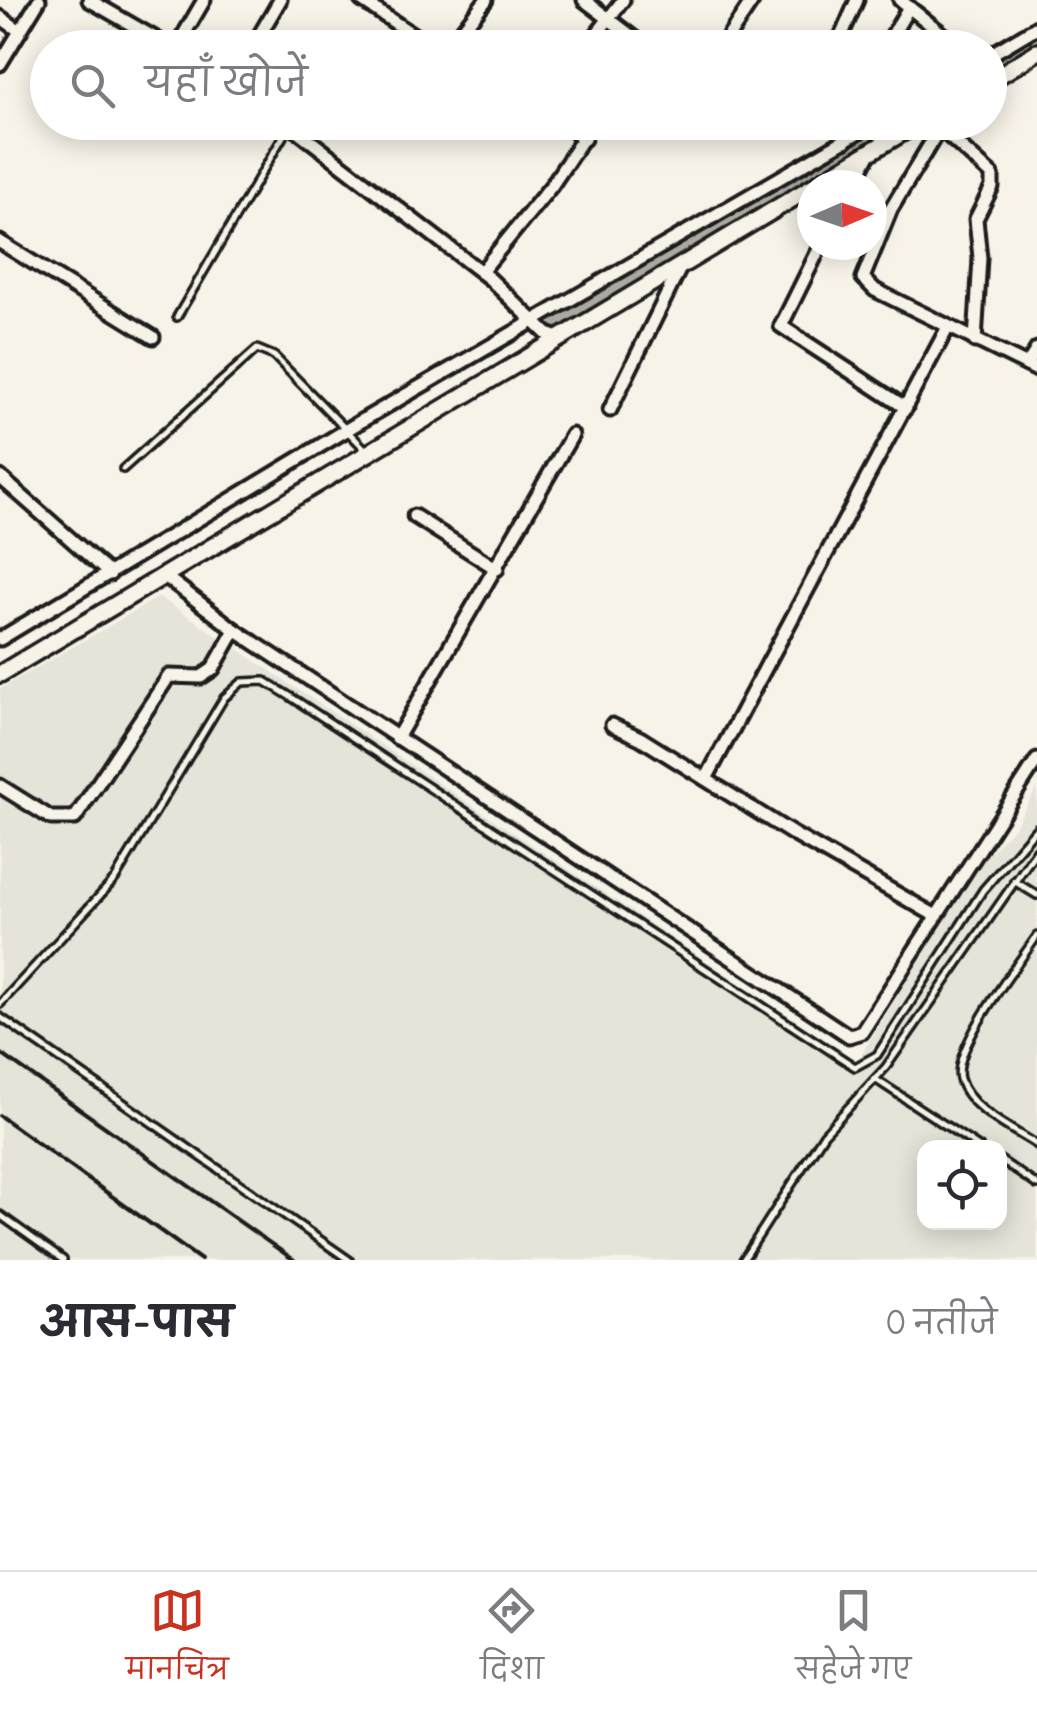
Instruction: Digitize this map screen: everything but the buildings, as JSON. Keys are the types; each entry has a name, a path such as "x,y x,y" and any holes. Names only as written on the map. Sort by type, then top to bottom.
{"street":[{"path":"0,64 39,0"},
{"path":"89,0 142,30"},
{"path":"185,30 204,0"},
{"path":"262,30 280,0"},
{"path":"361,0 406,30"},
{"path":"465,30 486,0"},
{"path":"584,0 624,30"},
{"path":"600,30 623,0"},
{"path":"732,30 753,0"},
{"path":"844,30 857,0"},
{"path":"893,30 905,3 938,30"},
{"path":"0,17 20,31"},
{"path":"1007,46 1037,27"},
{"path":"1007,69 1037,52"},
{"path":"309,140 481,272 546,330"},
{"path":"481,272 584,140"},
{"path":"841,170 890,140"},
{"path":"928,140 891,209 863,278 875,290 1032,368 1037,348"},
{"path":"950,140 992,175 992,187 976,219 980,258 975,341"},
{"path":"0,674 166,577 248,522 367,451 546,330 845,141"},
{"path":"859,170 872,151"},
{"path":"610,410 666,300 674,274 797,197"},
{"path":"0,242 152,337"},
{"path":"814,260 781,326 906,408"},
{"path":"0,639 348,433 546,330 683,267"},
{"path":"706,779 948,328"},
{"path":"397,738 572,435"},
{"path":"0,476 110,574"},
{"path":"414,516 497,569"},
{"path":"166,577 234,630 848,1036 862,1032 1037,760"},
{"path":"0,786 51,818 75,818 169,676 201,677 212,669 234,630"},
{"path":"612,725 936,916"}],"lane":[{"path":"177,317 279,140"},
{"path":"123,469 256,350 274,356 367,451"},
{"path":"0,1004 115,879 224,698 242,682 264,681 291,696 856,1068 876,1055 983,890 1037,828"},
{"path":"743,1260 824,1134 875,1078 1037,850"},
{"path":"1014,881 1037,894"},
{"path":"1037,936 972,1035 958,1068 960,1082 971,1097 1037,1145"},
{"path":"0,1017 349,1260"},
{"path":"875,1078 968,1140"},
{"path":"1007,1165 1037,1184"},
{"path":"0,1215 64,1260"}],"shaded area":[{"path":"159,597 857,1061 980,863 1015,826 1037,788 1037,1260 0,1260 0,689"}],"waterway":[{"path":"1007,55 1037,36"},
{"path":"553,327 864,140"}],"railway":[{"path":"0,1053 294,1260"},
{"path":"0,1116 201,1260"}]}
